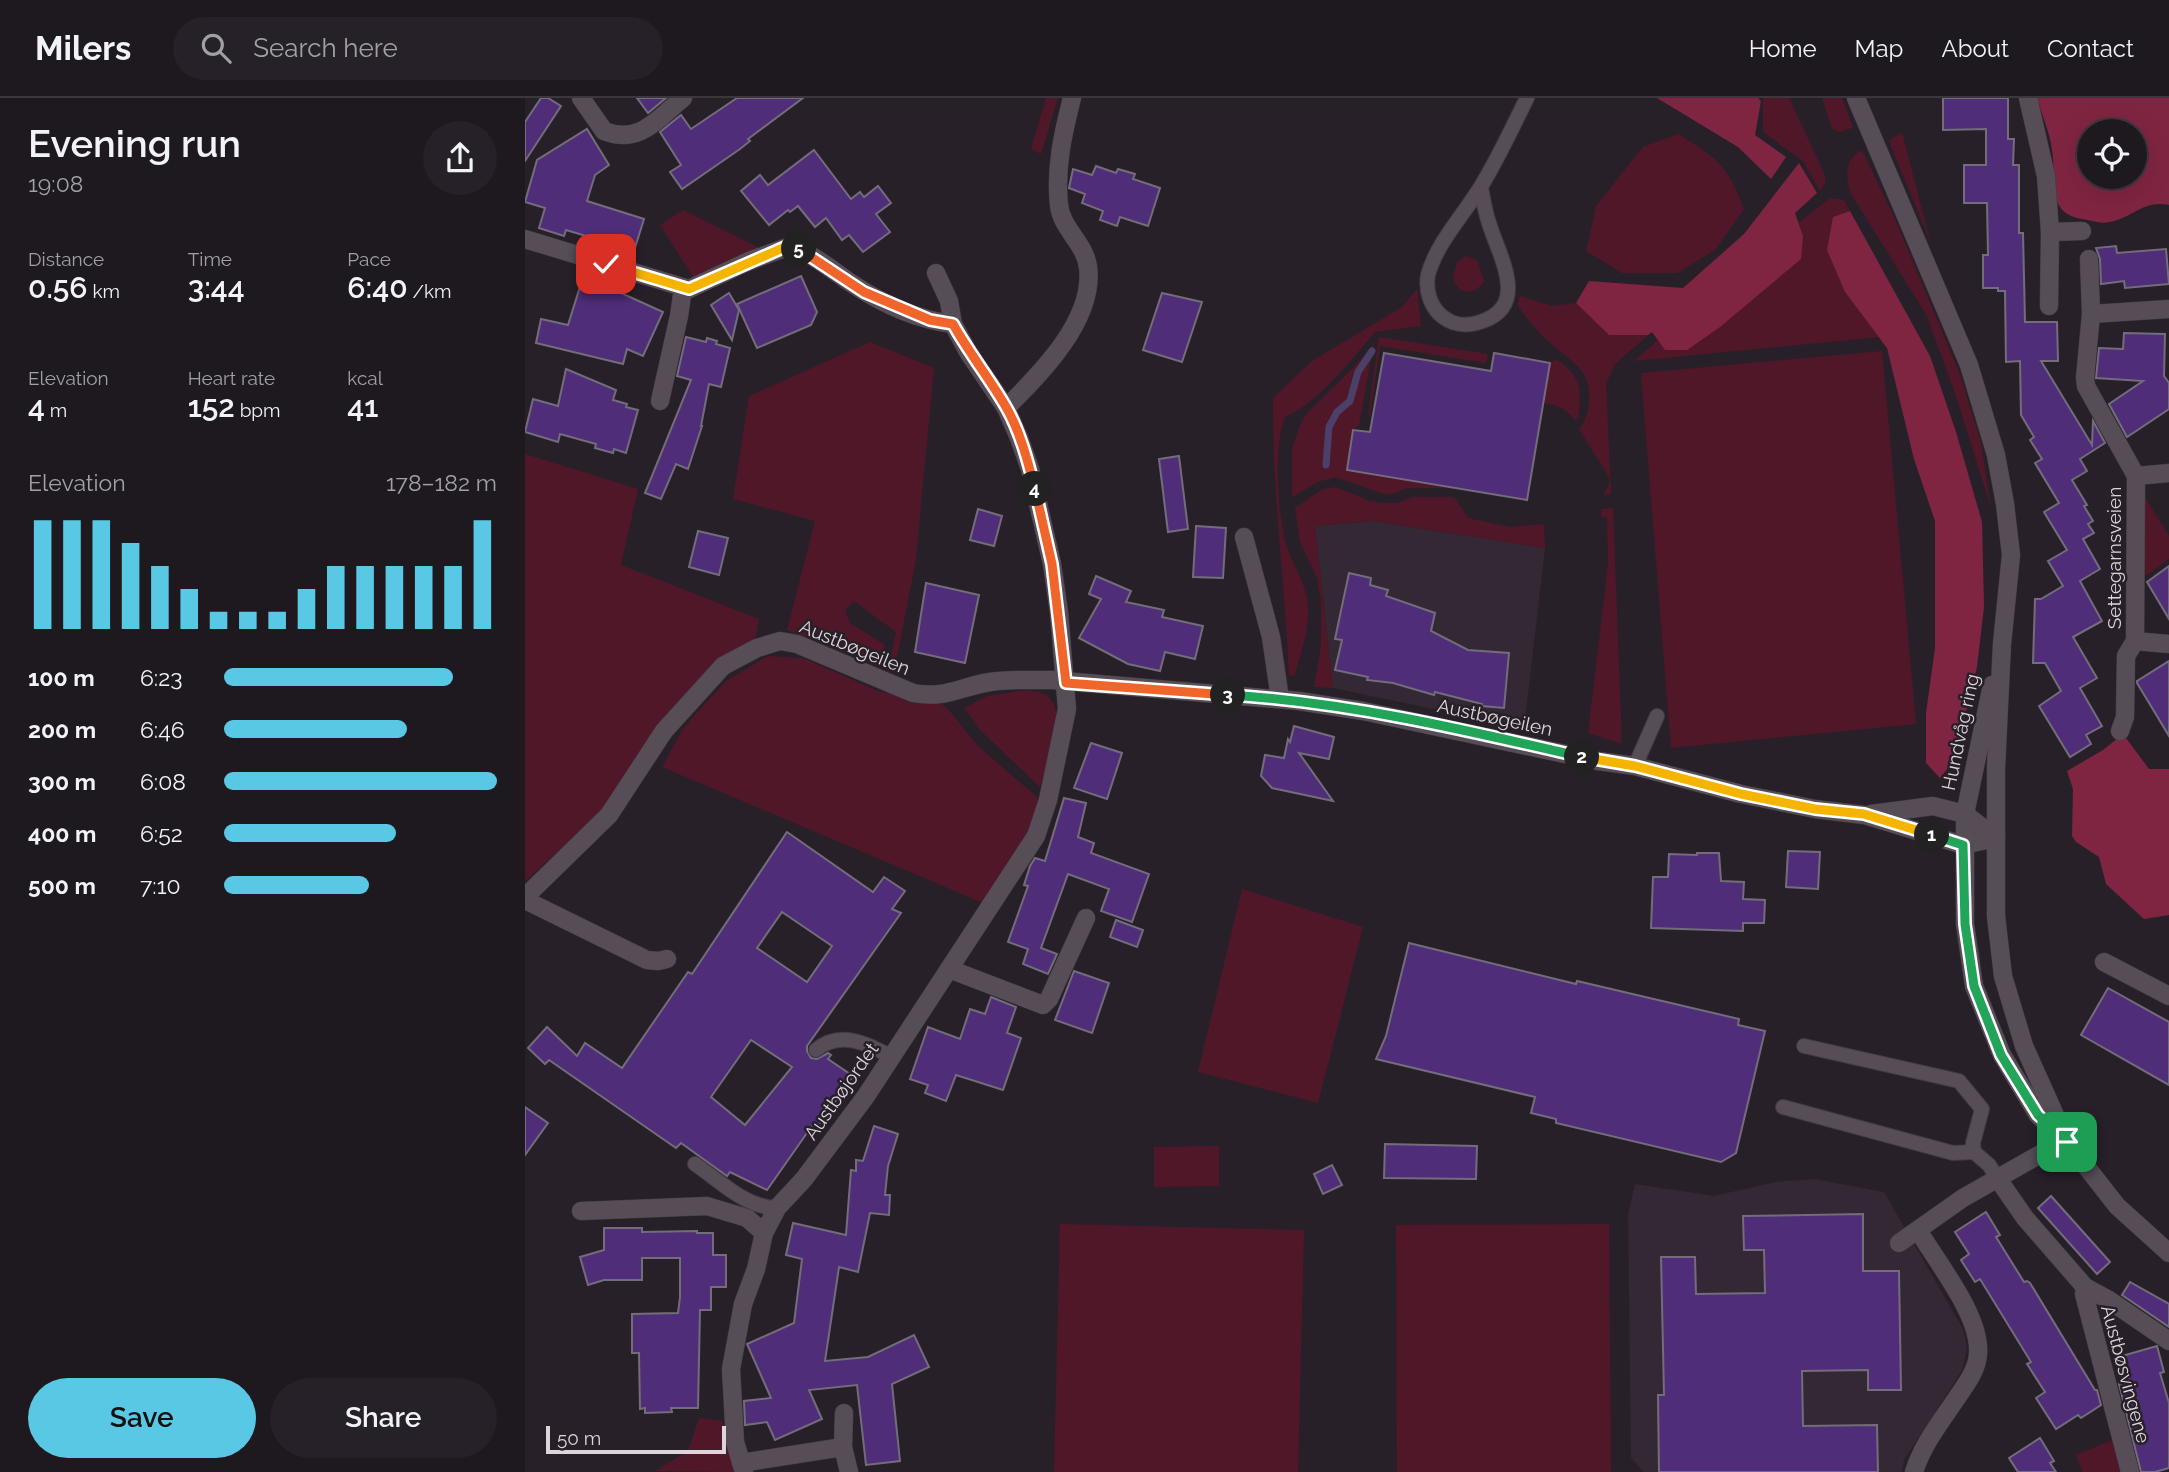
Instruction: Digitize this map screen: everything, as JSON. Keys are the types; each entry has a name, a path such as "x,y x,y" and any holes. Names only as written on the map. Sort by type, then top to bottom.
{"street":[{"path":"581,98 604,131 625,136 640,133 683,98"},
{"path":"1006,408 1028,386 1077,324 1086,298 1089,268 1081,244 1059,208 1060,144 1072,98"},
{"name":"Hundvåg ring","path":"1856,98 1969,365 1996,455 2011,555 1996,768 1996,916 2003,976 2024,1046 2067,1142"},
{"path":"2028,98 2046,176 2050,232 2049,306"},
{"path":"2050,232 2082,231"},
{"path":"525,239 689,289 749,261 790,246 809,255 864,292 920,316 953,324"},
{"name":"Settegarnsveien","path":"2089,259 2091,314 2086,386 2136,475 2135,641 2126,656 2125,717 2120,732"},
{"name":"Austbøjordet","path":"843,1447 742,1468 735,1442 731,1369 743,1304 764,1233 777,1208 804,1179 866,1097 1036,836 1058,757 1067,709 1058,600 1043,517 1030,469 1006,408 968,352 953,324 949,301 936,273"},
{"path":"660,401 683,288"},
{"path":"2091,314 2169,309"},
{"name":"Settegarnsveien","path":"2136,475 2169,473"},
{"path":"1244,537 1271,637 1280,699"},
{"name":"Hundvåg ring","path":"2011,555 1996,663 1965,814 1965,924 1974,986 2001,1055 2038,1115 2067,1142 2117,1206 2169,1253"},
{"name":"Austbøgeilen","path":"667,959 647,960 525,899 609,815 664,731 693,696 723,666 757,648 780,641 912,693 930,696 989,682 1021,680 1280,699 1363,711 1598,761 1635,766 1803,807 1864,814 1963,845 1996,838"},
{"name":"Settegarnsveien","path":"2135,641 2169,644"},
{"name":"Austbøgeilen","path":"1864,814 1933,806 1965,814 1996,838"},
{"path":"950,969 1043,1005 1049,999 1086,918"},
{"path":"2104,962 2169,996"},
{"path":"1899,1243 1963,1198 2067,1142"},
{"name":"Austbøsvingene","path":"1998,1179 2025,1218 2085,1287 2169,1341"},
{"path":"581,1211 707,1206 747,1218 764,1233"},
{"path":"1914,1472 1918,1458 1969,1379 1978,1356 1977,1332 1966,1305 1918,1230"},
{"name":"Austbøsvingene","path":"2085,1287 2084,1294 2130,1472"},
{"path":"844,1413 843,1447 849,1472"}],"lane":[{"path":"1481,187 1489,224 1508,275 1508,295 1501,309 1488,319 1460,325 1446,320 1435,310 1430,300 1428,275 1449,234 1481,187 1527,98"},
{"path":"1635,766 1657,716"},
{"path":"816,1050 826,1042 846,1039 877,1049 891,1057"},
{"path":"1804,1046 1959,1080 1982,1109 1973,1143 1974,1152 1989,1165 1998,1179"},
{"path":"1783,1107 1953,1153 1974,1152"},
{"path":"695,1164 747,1201 765,1208 777,1208"}],"shaded area":[{"path":"1046,98 1058,98 1041,154 1031,149"},
{"path":"1657,98 1758,98 1761,101 1755,135 1786,157 1771,179 1738,147"},
{"path":"1763,98 1789,98 1825,175 1825,183 1820,191 1803,161 1763,132"},
{"path":"1822,98 1842,98 1853,128 1839,132 1832,129"},
{"path":"2037,98 2169,98 2169,205 2146,206 2105,223 2071,216 2063,210 2055,194 2048,131"},
{"path":"1902,132 1930,241 1889,141"},
{"path":"1678,134 1720,164 1732,182 1744,209 1715,250 1677,273 1622,273 1586,251 1596,206 1643,147"},
{"path":"1862,150 1895,219 1961,377 1981,443 1991,508 1957,399 1927,316 1850,192 1847,174 1849,163"},
{"path":"1799,163 1817,193 1795,213 1803,236 1801,259 1720,327 1687,350 1665,350 1652,332 1648,335 1609,335 1576,303 1589,281 1683,288 1744,234"},
{"path":"1830,198 1844,200 1850,211 1833,217 1845,292 1879,337 1634,361 1658,340 1665,350 1803,236 1798,223"},
{"path":"683,210 762,249 695,280 660,225"},
{"path":"1850,211 1930,356 1982,522 1984,607 1977,667 1954,760 1940,778 1926,763 1926,713 1935,648 1935,521 1914,459 1887,348 1845,292 1827,250 1833,217"},
{"path":"1466,256 1477,260 1484,281 1476,289 1467,292 1459,288 1453,278 1457,262"},
{"path":"1417,289 1421,326 1375,332 1322,391 1285,417 1281,429 1278,460 1280,512 1285,540 1307,597 1308,614 1295,675 1289,676 1273,398 1312,361 1402,307"},
{"path":"1520,296 1552,306 1576,303 1609,335 1648,335 1615,364 1606,384 1611,493 1603,496 1609,484 1609,477 1579,429 1588,409 1589,396 1585,377 1574,363 1545,339 1527,319 1517,304"},
{"path":"1379,337 1488,354 1486,363 1380,346 1370,416 1368,415"},
{"path":"870,342 934,368 916,559 894,673 888,672 896,632 854,601 845,610 850,623 885,645 880,667 787,630 815,521 733,499 749,396"},
{"path":"1374,343 1359,425 1353,430 1347,470 1451,488 1407,488 1384,494 1335,477 1318,482 1292,497 1292,449 1299,427 1307,413 1354,367"},
{"path":"1882,351 1916,724 1671,748 1641,373"},
{"path":"1557,359 1571,372 1578,384 1579,407 1578,418 1575,420 1561,408 1543,403 1550,363"},
{"path":"525,454 638,489 621,565 759,619 755,641 604,810 525,881"},
{"path":"1335,487 1370,501 1385,503 1398,503 1412,497 1455,498 1468,518 1510,527 1544,524 1545,548 1373,521 1315,526 1333,688 1314,687 1321,645 1321,599 1317,578 1300,542 1295,508 1321,490"},
{"path":"2143,494 2169,536 2169,559 2147,575 2140,575"},
{"path":"1613,508 1622,744 1588,733 1608,564 1607,518 1601,517 1601,509"},
{"path":"1373,521 1545,548 1524,728 1333,688 1315,526"},
{"path":"768,656 803,658 880,692 930,696 947,708 978,746 1039,799 1029,833 983,903 662,767 684,727 726,681"},
{"path":"1019,691 1042,693 1051,700 1056,710 1055,737 1040,787 978,728 965,708 987,696"},
{"path":"2123,734 2149,769 2169,769 2169,915 2144,919 2106,884 2099,857 2076,842 2072,836 2073,789 2067,771 2103,750"},
{"path":"1242,889 1363,927 1318,1103 1198,1072"},
{"path":"1219,1146 1219,1186 1154,1187 1154,1147"},
{"path":"1814,1179 1884,1192 1963,1329 1967,1347 1963,1369 1904,1460 1902,1472 1644,1472 1631,1458 1628,1214 1635,1184 1714,1196 1776,1182"},
{"path":"1060,1224 1304,1230 1298,1472 1054,1472"},
{"path":"1609,1224 1611,1472 1397,1472 1396,1225"},
{"path":"699,1418 722,1421 739,1472 655,1471 688,1451"},
{"path":"2112,1440 2120,1472 2083,1472 2076,1455"}],"building":[{"path":"541,98 548,98 561,106 525,161 525,122"},
{"path":"637,98 666,98 648,113"},
{"path":"737,98 803,98 748,139 750,141 740,149 682,189 670,172 681,165 660,132 681,115 691,129"},
{"path":"1943,98 2008,98 2008,139 2014,139 2013,165 2019,165 2019,233 2023,233 2025,322 2057,322 2058,361 2041,361 2092,445 2093,421 2105,443 2080,459 2087,471 2072,480 2093,521 2088,524 2094,533 2083,539 2100,569 2080,581 2102,621 2073,637 2097,678 2080,688 2102,726 2086,735 2091,744 2070,757 2039,706 2061,691 2045,663 2033,663 2035,599 2041,599 2063,586 2048,561 2067,550 2044,512 2059,503 2035,463 2042,459 2030,440 2034,437 2021,415 2020,361 2006,362 2005,291 1983,288 1983,255 1988,255 1987,203 1964,203 1964,165 1986,165 1986,129 1943,130"},
{"path":"587,129 609,165 595,175 587,201 644,219 634,251 623,248 621,253 601,247 603,241 566,230 564,236 539,228 545,208 525,202 537,160"},
{"path":"814,150 851,199 860,192 864,197 878,186 891,203 876,214 890,232 863,252 849,235 842,240 826,218 815,227 798,206 790,212 788,210 769,225 741,191 760,175 768,185"},
{"path":"1096,166 1116,173 1118,169 1135,174 1133,179 1160,188 1148,226 1120,217 1117,226 1100,220 1103,211 1082,203 1085,194 1069,188 1073,169 1092,175"},
{"path":"2116,246 2117,253 2166,249 2169,284 2125,288 2124,281 2101,284 2100,259 2096,248"},
{"path":"801,276 817,312 811,325 757,348 737,304"},
{"path":"583,277 611,285 610,288 663,312 643,356 627,349 623,364 536,343 541,319 568,325"},
{"path":"729,293 739,310 732,340 711,305"},
{"path":"1162,293 1202,302 1182,362 1143,350"},
{"path":"2124,333 2165,334 2164,376 2169,383 2169,409 2127,437 2109,404 2143,381 2096,378 2099,348 2123,349"},
{"path":"686,337 706,342 707,338 730,348 721,387 709,384 702,426 688,469 676,464 661,499 645,493 691,380 677,376"},
{"path":"1384,353 1491,371 1494,353 1550,363 1527,500 1347,470 1353,430 1370,432"},
{"path":"566,369 616,390 613,400 638,410 626,453 595,448 596,444 560,434 558,442 525,432 533,399 558,406"},
{"path":"1179,456 1188,529 1168,532 1159,459"},
{"path":"978,509 1002,516 994,546 970,540"},
{"path":"1196,526 1226,528 1223,578 1193,577"},
{"path":"698,531 728,538 719,575 689,567"},
{"path":"2169,566 2169,619 2147,582"},
{"path":"1349,573 1371,578 1370,585 1388,590 1386,596 1435,613 1431,631 1468,650 1509,653 1504,708 1482,706 1435,692 1434,695 1335,670 1342,640 1335,639"},
{"path":"1096,576 1131,591 1126,602 1164,610 1162,617 1203,626 1195,659 1165,652 1160,671 1128,664 1079,638 1101,599 1089,594"},
{"path":"926,583 979,595 965,663 915,652"},
{"path":"2169,661 2169,736 2137,681"},
{"path":"1294,726 1334,737 1329,759 1299,753 1333,801 1272,788 1261,776 1265,755 1284,758"},
{"path":"1091,743 1122,753 1107,799 1074,788"},
{"path":"1064,798 1086,803 1078,837 1094,843 1091,853 1149,874 1132,922 1101,911 1109,889 1068,874 1041,948 1057,954 1048,974 1023,964 1028,949 1008,942 1028,886 1024,885 1030,866 1035,858 1045,861"},
{"path":"787,832 873,892 884,877 905,891 892,909 901,913 807,1046 811,1058 817,1059 828,1053 831,1055 828,1059 853,1076 812,1135 814,1123 767,1190 730,1172 727,1176 681,1143 676,1148 549,1060 545,1064 528,1048 547,1027 577,1056 585,1043 622,1068 688,972 692,974","holes":["782,912 832,946 807,982 757,948","751,1040 792,1067 745,1125 711,1097"]},
{"path":"1788,851 1820,852 1818,889 1786,887"},
{"path":"1719,853 1721,881 1744,882 1743,899 1765,900 1764,923 1743,923 1743,931 1651,928 1653,877 1668,877 1669,854"},
{"path":"1116,920 1143,930 1137,947 1110,937"},
{"path":"1409,943 1576,984 1577,981 1739,1019 1738,1025 1765,1031 1736,1153 1721,1162 1556,1123 1556,1119 1531,1113 1535,1097 1376,1059 1386,1036"},
{"path":"1074,971 1109,983 1092,1033 1055,1020"},
{"path":"2108,988 2169,1022 2169,1085 2081,1035"},
{"path":"991,997 1016,1007 1007,1033 1021,1038 1003,1090 956,1075 946,1101 925,1093 928,1085 910,1079 928,1027 960,1039 970,1009 985,1014"},
{"path":"525,1107 548,1123 525,1155"},
{"path":"874,1126 898,1134 888,1166 885,1195 890,1195 889,1215 870,1213 858,1272 839,1267 825,1361 868,1357 914,1335 929,1367 892,1384 900,1461 866,1465 857,1385 809,1390 822,1419 775,1440 767,1422 745,1425 744,1401 771,1398 747,1344 794,1323 802,1259 786,1255 793,1223 846,1235 851,1170 856,1171 856,1160 863,1161"},
{"path":"1385,1144 1477,1146 1476,1179 1384,1178"},
{"path":"1332,1165 1342,1185 1323,1194 1314,1174"},
{"path":"2051,1196 2110,1262 2097,1274 2038,1208"},
{"path":"1986,1212 2000,1235 1996,1237 2024,1282 2030,1283 2097,1390 2101,1405 2056,1429 2036,1398 2045,1392 2027,1364 2031,1362 1980,1279 1975,1282 1961,1260 1969,1254 1955,1232"},
{"path":"1863,1214 1863,1271 1899,1271 1901,1390 1868,1390 1868,1370 1802,1371 1803,1426 1877,1425 1878,1472 1659,1472 1658,1395 1664,1395 1661,1257 1695,1257 1696,1294 1765,1293 1764,1250 1744,1250 1743,1216"},
{"path":"604,1228 642,1228 642,1232 713,1233 713,1255 726,1255 726,1287 711,1287 711,1310 700,1310 698,1408 671,1408 672,1412 645,1413 645,1408 640,1409 639,1353 632,1353 632,1314 678,1313 680,1258 642,1258 642,1280 604,1280 588,1285 580,1257 604,1250"},
{"path":"2130,1282 2169,1304 2169,1327 2122,1295"},
{"path":"2157,1346 2164,1372 2160,1373 2169,1403 2169,1468 2141,1472 2119,1384 2129,1381 2122,1356"},
{"path":"2040,1438 2054,1461 2050,1463 2056,1472 2018,1472 2009,1458"}],"waterway":[{"path":"1326,465 1329,427 1337,412 1350,401 1358,372 1372,351"}],"route":[{"path":"606,264 689,289 749,261 790,246 809,255 864,292 910,313 953,324 968,352 1006,408 1030,469 1052,564 1066,683 1250,696 1363,711 1598,761 1635,766 1741,794 1815,809 1864,814 1963,845 1965,924 1974,986 2001,1055 2038,1115 2067,1142"}]}
